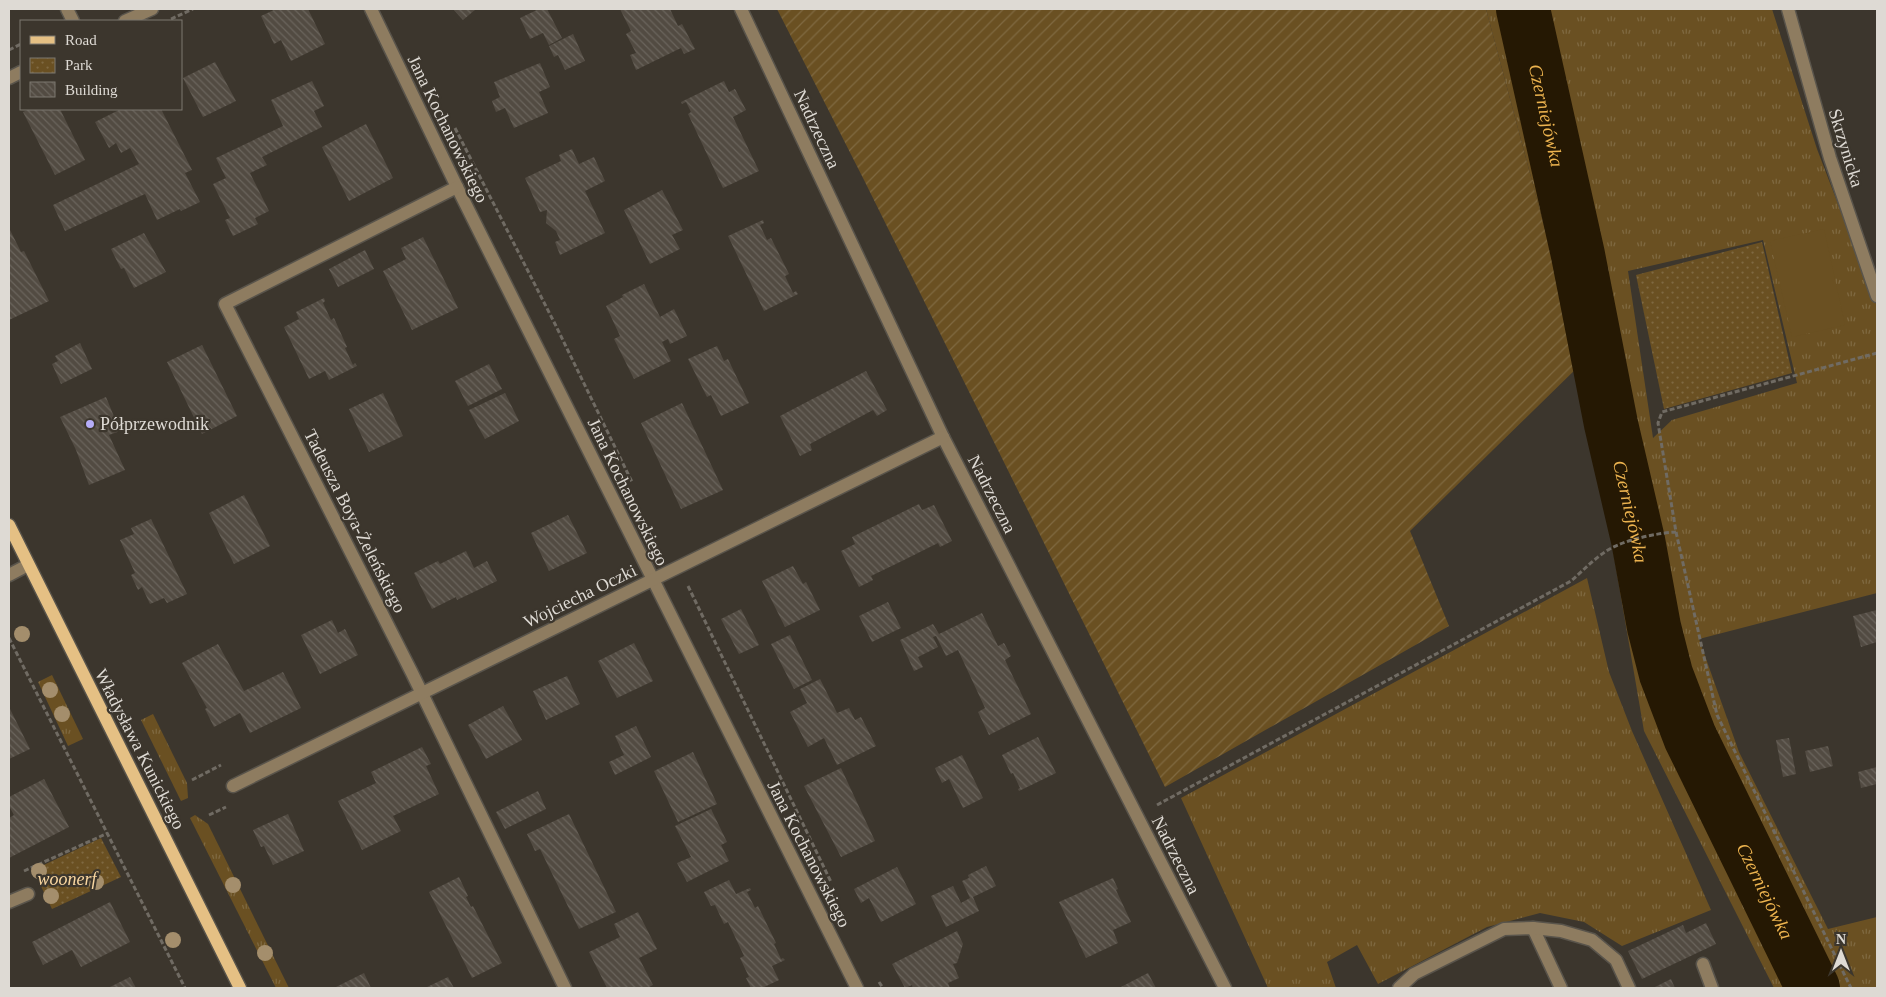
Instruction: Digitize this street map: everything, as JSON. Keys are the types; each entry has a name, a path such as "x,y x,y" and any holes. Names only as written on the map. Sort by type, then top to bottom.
{"main road":[{"name":"Władysława Kunickiego","path":"9,525 240,988"}],"street":[{"path":"66,9 72,20"},
{"path":"127,20 152,9"},
{"name":"Jana Kochanowskiego","path":"371,9 456,187 857,988"},
{"name":"Nadrzeczna","path":"741,9 943,437 1225,988"},
{"name":"Skrzynicka","path":"1788,9 1830,158 1877,296"},
{"name":"Tadeusza Boya-Żeleńskiego","path":"456,187 225,304 422,693 566,988"},
{"name":"Wojciecha Oczki","path":"233,786 943,437"},
{"path":"9,575 28,565"},
{"path":"9,902 28,894"},
{"path":"1399,988 1414,974 1504,929 1533,928 1561,931 1592,940 1616,960 1629,988"},
{"path":"1533,928 1561,988"},
{"path":"1703,964 1712,988"}],"path":[{"path":"169,20 193,9"},
{"path":"451,120 633,485"},
{"path":"1851,988 1717,715 1676,532 1658,423 1662,412 1877,353"},
{"path":"1136,817 1206,777 1571,581 1617,545 1666,532 1676,532"},
{"path":"696,581 687,585 835,890"},
{"path":"9,638 186,988"},
{"path":"22,872 108,833"},
{"path":"878,979 882,988"}],"green space":[{"path":"777,9 1486,9 1581,364 1410,531 1449,626 1165,787 864,180"},
{"path":"1486,9 1772,9 1817,149 1877,306 1877,593 1699,639 1739,752 1828,929 1877,917 1877,988 1774,988 1644,731 1581,364","holes":["1763,240 1797,383 1672,420 1653,438 1628,271"]},
{"path":"1824,229 1845,325 1792,337 1770,241"},
{"path":"1762,242 1792,373 1664,409 1636,275"},
{"path":"1587,578 1609,672 1632,731 1711,910 1622,946 1584,922 1540,913 1487,927 1378,984 1357,945 1327,962 1336,988 1268,988 1181,798"},
{"path":"52,675 83,739 68,746 38,682"},
{"path":"153,714 187,783 188,798 181,801 141,720"},
{"path":"195,815 208,824 289,988 276,988 190,818"},
{"name":"woonerf","path":"101,838 121,877 52,909 33,870"}],"building":[{"path":"276,9 308,9 325,44 291,61 281,40 274,44 261,16"},
{"path":"453,9 476,9 463,20"},
{"path":"539,9 547,9 562,38 549,45 543,33 530,39 520,18"},
{"path":"620,9 670,9 678,26 682,24 695,49 684,54 681,48 636,70 630,55 636,53 626,34 631,31"},
{"path":"573,34 585,61 565,70 558,55 554,57 549,46"},
{"path":"215,62 236,101 203,117 183,78"},
{"path":"540,63 550,87 539,92 548,113 514,128 505,108 496,112 492,101 500,97 494,82"},
{"path":"312,81 324,106 314,111 322,127 262,157 267,165 250,173 269,211 255,218 258,224 233,236 225,220 230,218 213,184 226,178 216,158 283,126 271,100"},
{"path":"724,81 729,92 735,89 746,110 733,117 759,171 723,188 688,114 691,112 686,102 682,104 681,102"},
{"path":"28,110 60,110 85,160 55,175 23,112"},
{"path":"119,110 162,110 192,170 185,173 200,202 157,220 145,194 65,231 53,205 139,164 130,148 121,153 116,143 109,148 95,122"},
{"path":"366,124 393,178 349,201 322,147"},
{"path":"572,149 579,164 594,157 605,181 585,191 605,233 560,255 555,242 560,240 556,231 546,223 547,210 540,212 525,178 561,161 559,155"},
{"path":"662,190 683,230 672,235 680,249 650,264 624,210"},
{"path":"763,220 764,223 760,225 767,240 771,238 789,274 785,276 793,293 796,291 798,294 764,311 728,236"},
{"path":"9,228 21,252 24,251 49,301 9,320"},
{"path":"144,233 166,272 134,288 124,268 121,269 111,249"},
{"path":"423,237 458,308 412,330 383,271 406,259 401,248"},
{"path":"365,250 374,269 338,287 329,269"},
{"path":"644,284 660,317 674,309 687,336 670,344 668,339 662,342 671,361 634,379 614,339 620,336 606,306 623,297 622,295"},
{"path":"324,298 325,301 323,303 331,320 334,318 353,365 355,363 357,366 329,380 325,371 309,379 284,327 299,319 296,312"},
{"path":"80,343 92,369 61,384 52,364 58,361 55,356"},
{"path":"202,345 237,416 202,434 167,362"},
{"path":"717,346 724,361 728,359 749,403 721,416 711,395 707,397 688,359"},
{"path":"489,364 502,389 468,406 455,381"},
{"path":"866,371 887,410 877,416 873,410 810,444 812,450 800,456 780,416"},
{"path":"383,393 403,436 369,452 349,409"},
{"path":"505,393 519,421 485,439 469,410"},
{"path":"106,397 120,431 109,435 125,470 89,485 76,450 60,417"},
{"path":"682,403 723,490 681,509 641,423"},
{"path":"244,495 270,546 234,564 209,513"},
{"path":"919,504 922,510 934,505 952,541 940,547 938,543 871,576 873,580 859,587 841,551 855,544 852,537"},
{"path":"568,515 587,553 549,571 531,533"},
{"path":"151,519 187,594 167,603 164,598 150,604 142,587 138,590 131,575 135,573 120,540 134,534 131,528"},
{"path":"466,551 474,568 487,561 497,581 457,600 456,597 432,609 414,573 438,561 440,564"},
{"path":"793,566 803,584 806,582 820,610 785,627 762,581"},
{"path":"888,602 901,628 872,642 859,616"},
{"path":"741,609 759,645 739,654 721,619"},
{"path":"1877,610 1877,642 1861,647 1853,616"},
{"path":"982,613 998,646 1004,643 1011,656 1005,660 1031,714 989,735 978,712 985,708 958,650 946,656 936,636 933,637 938,647 918,657 923,667 914,671 900,640 933,624 939,634"},
{"path":"332,620 338,633 345,629 358,655 320,674 301,635"},
{"path":"790,635 812,680 794,689 771,644"},
{"path":"634,643 653,681 617,698 598,661"},
{"path":"218,644 244,691 283,672 301,708 250,733 240,713 214,727 205,709 207,708 182,663"},
{"path":"567,676 580,704 546,720 533,691"},
{"path":"820,679 837,713 849,708 855,720 861,717 876,746 837,765 824,738 808,747 790,712 807,703 800,689"},
{"path":"503,706 522,740 486,759 468,725"},
{"path":"9,707 30,749 9,759"},
{"path":"636,726 651,757 615,775 609,762 624,755 615,736"},
{"path":"1038,737 1056,773 1019,791 1018,789 1020,788 1013,773 1011,774 1002,755"},
{"path":"1789,738 1796,774 1783,777 1776,740"},
{"path":"1828,746 1833,766 1810,772 1805,751"},
{"path":"422,747 431,764 426,766 439,794 393,816 401,831 362,850 338,801 376,783 371,772"},
{"path":"693,752 717,804 678,822 654,771"},
{"path":"962,755 983,798 963,808 949,779 942,783 935,768"},
{"path":"1877,767 1877,784 1861,788 1858,772"},
{"path":"841,768 875,841 841,857 804,786"},
{"path":"44,779 69,827 9,858 9,818 14,815 9,806 9,797"},
{"path":"538,791 546,809 505,829 496,812"},
{"path":"711,809 727,842 721,845 729,861 687,882 677,863 691,857 675,826"},
{"path":"288,814 304,851 273,865 264,846 261,847 253,830"},
{"path":"569,814 616,912 579,929 540,849 535,851 527,834"},
{"path":"986,866 996,886 973,897 979,911 946,927 931,896 953,886 961,903 970,898 962,881 969,878 968,875"},
{"path":"897,867 916,904 881,922 869,898 861,903 854,889"},
{"path":"459,877 471,907 473,906 502,963 472,978 429,892"},
{"path":"1113,878 1118,889 1116,890 1131,922 1113,930 1118,943 1086,958 1059,902"},
{"path":"729,880 736,894 750,888 751,890 747,892 755,908 758,906 776,943 774,944 781,959 785,960 772,966 779,980 762,988 751,988 746,978 749,977 740,958 744,956 728,922 724,924 715,905 711,906 704,892"},
{"path":"110,902 130,942 81,967 72,950 43,965 32,942"},
{"path":"638,912 657,949 639,958 653,985 647,988 607,988 589,952 620,937 614,924"},
{"path":"1706,923 1716,944 1642,979 1628,951 1683,925 1686,933"},
{"path":"957,931 963,944 957,963 953,964 959,978 948,983 950,988 913,988 912,985 905,988 892,964"},
{"path":"364,973 371,988 334,988"},
{"path":"1148,973 1156,988 1119,988"},
{"path":"130,977 136,988 108,988"},
{"path":"448,977 454,988 425,988"},
{"path":"1671,979 1675,988 1653,988"}],"waterway":[{"name":"Czerniejówka","path":"1523,9 1578,255 1611,424 1638,540 1654,627 1666,674 1690,737 1813,988"}],"place":[{"name":"Półprzewodnik","path":"90,424"}]}
